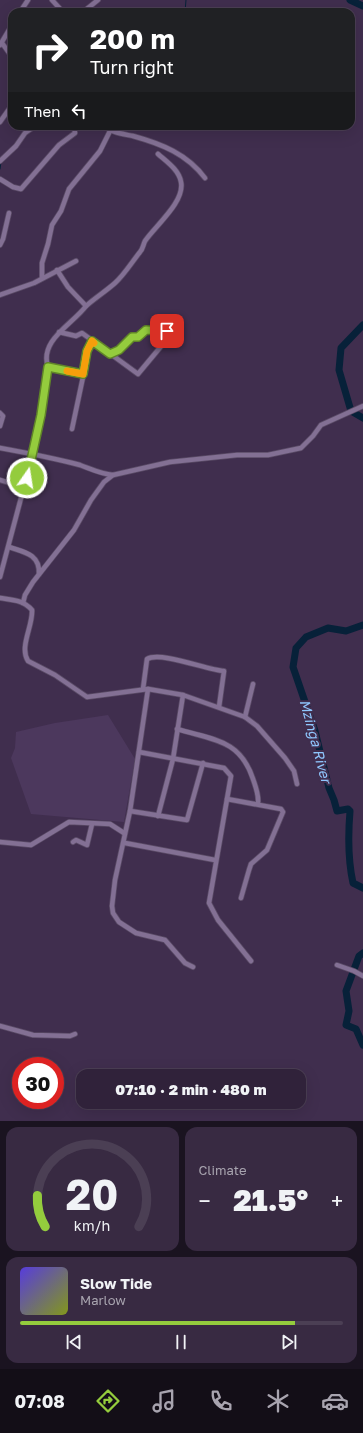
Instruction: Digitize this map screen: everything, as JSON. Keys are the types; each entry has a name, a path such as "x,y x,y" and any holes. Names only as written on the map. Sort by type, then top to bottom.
{"street":[{"path":"52,0 59,8"},
{"path":"88,8 98,0"},
{"path":"8,32 1,44 8,52"},
{"path":"0,122 8,111"},
{"path":"0,162 29,130"},
{"path":"0,179 13,188 21,189 59,145 75,133 75,130"},
{"path":"42,278 42,263 52,225 61,211 71,186 100,151 110,131 169,148 191,163 205,178"},
{"path":"0,577 1,564 9,546 33,453 41,415 48,367 46,359 54,340 59,332 86,306 118,280 141,251 144,243 151,233 168,215 176,203 181,186 180,177 173,167 158,154"},
{"path":"0,245 3,239 9,213"},
{"path":"0,295 42,278 76,261"},
{"path":"57,270 68,287 86,306"},
{"path":"59,332 76,336 82,333 92,341 110,354 138,374 168,338 168,333 165,330 146,330 138,337 132,337 119,350 110,354"},
{"path":"72,429 87,351 92,341"},
{"path":"48,367 83,374"},
{"path":"0,448 33,453 81,466 101,474 113,475 170,462 237,455 268,455 301,448 321,425 363,406"},
{"path":"0,413 3,416 0,426"},
{"path":"23,603 25,595 39,574 74,530 84,510 104,482 113,475"},
{"path":"0,480 23,487"},
{"path":"9,546 34,557 39,565 39,574"},
{"path":"0,598 16,600 23,603 32,612 31,626 25,646 25,658 28,661 55,675 88,697 145,689 183,695 219,706 246,717 257,726 285,758 294,771 297,784"},
{"path":"192,967 185,963 165,940 136,933 119,922 115,917 112,906 113,894 140,752 147,659 150,657 169,658 224,672 219,706"},
{"path":"246,717 253,684"},
{"path":"158,816 173,759 183,695"},
{"path":"177,729 225,744 237,750 250,769 259,796 258,804"},
{"path":"140,752 224,768 231,776 209,900 210,907 251,961"},
{"path":"130,811 184,820 189,819 203,763"},
{"path":"227,799 241,803 258,804 282,809 283,812 267,850 251,864 241,898"},
{"path":"0,842 31,845 69,822 110,824 124,833"},
{"path":"73,842 76,840 87,845 92,824"},
{"path":"124,842 215,860"},
{"path":"337,965 363,976"},
{"path":"0,1026 33,1035 70,1036 75,1034"}],"shaded area":[{"path":"108,715 135,759 124,822 31,814 11,758 15,748 16,732 55,723"}],"waterway":[{"path":"185,8 186,0"},
{"name":"Mzinga River","path":"350,0 363,6"},
{"path":"0,169 1,162"},
{"name":"Mzinga River","path":"363,325 341,348 339,370 351,411 363,418"},
{"name":"Mzinga River","path":"363,625 346,631 328,628 306,637 296,648 293,667 315,731 329,788 337,811 348,809 350,811 349,847 351,874 353,883 363,888"},
{"name":"Mzinga River","path":"363,953 359,956 346,991 349,1011 346,1025 356,1029 363,1045"}],"slow traffic":[{"path":"67,371 83,374 82,370 87,351 92,341 94,343"}],"route":[{"path":"27,478 41,415 48,367 83,374 82,370 87,351 92,341 98,347 110,354 119,350 132,337 138,337 146,330 167,331"}]}
